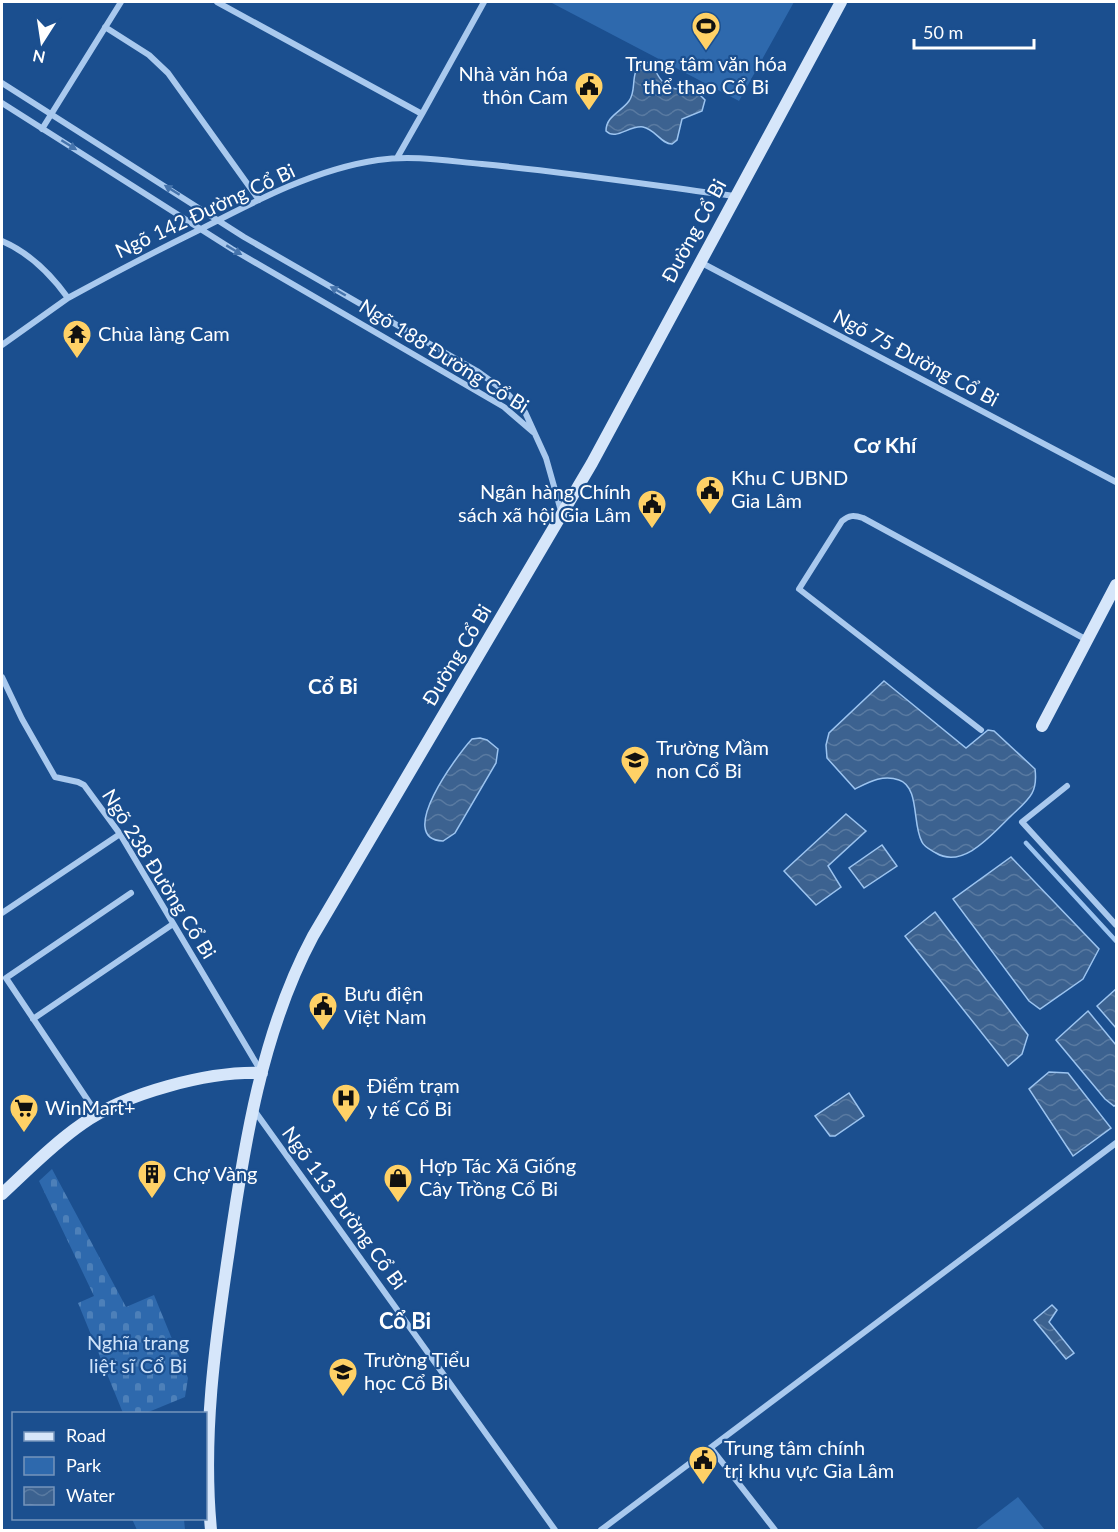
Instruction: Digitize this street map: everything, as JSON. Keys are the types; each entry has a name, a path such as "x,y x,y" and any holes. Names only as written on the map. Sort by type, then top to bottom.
{"main road":[{"name":"Đường Cổ Bi","path":"211,1530 208,1472 211,1386 237,1194 262,1073 290,985 313,936 592,463 842,2"},
{"path":"1042,726 1116,585"},
{"path":"2,1194 72,1131 97,1114 188,1081 225,1074 262,1073"}],"street":[{"path":"42,129 121,2"},
{"path":"217,2 422,114"},
{"path":"397,158 484,2"},
{"path":"105,27 149,56 168,73 259,200"},
{"name":"Ngõ 188 Đường Cổ Bi","path":"2,83 244,237 477,371 497,385 522,407 546,458 562,516"},
{"name":"Ngõ 188 Đường Cổ Bi","path":"2,103 232,249 494,401 517,417 535,434"},
{"name":"Ngõ 142 Đường Cổ Bi","path":"2,345 68,298 201,228 259,200 360,163 397,158 512,167 735,196"},
{"path":"2,241 31,257 53,277 68,298"},
{"name":"Ngõ 75 Đường Cổ Bi","path":"699,262 1116,482"},
{"path":"981,730 800,589 842,521 847,517 863,518 1088,640"},
{"name":"Ngõ 238 Đường Cổ Bi","path":"2,677 55,777 84,785 120,834 262,1073"},
{"path":"1067,786 1022,822 1116,925"},
{"path":"2,913 120,834"},
{"path":"97,1114 6,978 131,893"},
{"path":"33,1019 173,924"},
{"name":"Ngõ 113 Đường Cổ Bi","path":"253,1109 555,1530"},
{"path":"602,1530 1116,1143"},
{"path":"711,1448 775,1530"}],"green space":[{"name":"Trung tâm văn hóa thể thao Cổ Bi","path":"550,2 794,2 739,101"},
{"name":"Nghĩa trang liệt sĩ Cổ Bi","path":"52,1169 126,1307 154,1295 188,1378 185,1397 148,1412 123,1412 78,1303 94,1296 39,1181"},
{"path":"1018,1497 1045,1530 975,1530"},
{"path":"132,1520 184,1520 185,1530 137,1530"}],"water":[{"path":"644,62 651,63 664,84 697,92 705,100 702,111 682,119 677,140 672,144 665,142 651,130 643,127 618,134 610,134 606,131 608,122 632,96 636,71"},
{"path":"884,681 966,748 988,730 994,731 1035,769 1034,790 1028,800 978,847 968,853 957,857 947,857 924,845 919,835 913,798 906,784 893,778 882,778 855,789 827,758 826,745 829,733"},
{"path":"472,739 487,740 498,749 496,763 455,833 443,841 430,837 425,826 427,812 434,795 444,777"},
{"path":"846,814 866,831 828,866 841,887 816,905 784,871"},
{"path":"882,845 897,866 864,888 849,868"},
{"path":"1011,857 1099,949 1083,979 1040,1009 1029,1001 953,899"},
{"path":"935,912 1028,1035 1022,1054 1008,1066 905,936"},
{"path":"1116,989 1116,1028 1097,1006"},
{"path":"1088,1011 1116,1045 1116,1105 1114,1106 1105,1099 1056,1040"},
{"path":"1049,1072 1068,1073 1111,1128 1073,1156 1029,1089"},
{"path":"849,1093 864,1116 835,1136 830,1136 815,1116"},
{"path":"1052,1305 1057,1310 1049,1322 1074,1353 1066,1359 1034,1320"}],"waterway":[{"path":"1026,843 1116,941"}],"place":[{"name":"Trung tâm văn hóa thể thao Cổ Bi","path":"706,52"},
{"name":"Nhà văn hóa thôn Cam","path":"589,112"},
{"name":"Chùa làng Cam","path":"77,360"},
{"name":"Khu C UBND Gia Lâm","path":"710,516"},
{"name":"Ngân hàng Chính sách xã hội Gia Lâm","path":"652,530"},
{"name":"Trường Mầm non Cổ Bi","path":"635,786"},
{"name":"Bưu điện Việt Nam","path":"323,1032"},
{"name":"Điểm trạm y tế Cổ Bi","path":"346,1124"},
{"name":"WinMart+","path":"24,1134"},
{"name":"Chợ Vàng","path":"152,1200"},
{"name":"Hợp Tác Xã Giống Cây Trồng Cổ Bi","path":"398,1204"},
{"name":"Trường Tiểu học Cổ Bi","path":"343,1398"},
{"name":"Trung tâm chính trị khu vực Gia Lâm","path":"703,1486"}],"district":[{"name":"Cơ Khí","path":"885,446"},
{"name":"Cổ Bi","path":"333,687"},
{"name":"Cổ Bi","path":"405,1321"}]}
